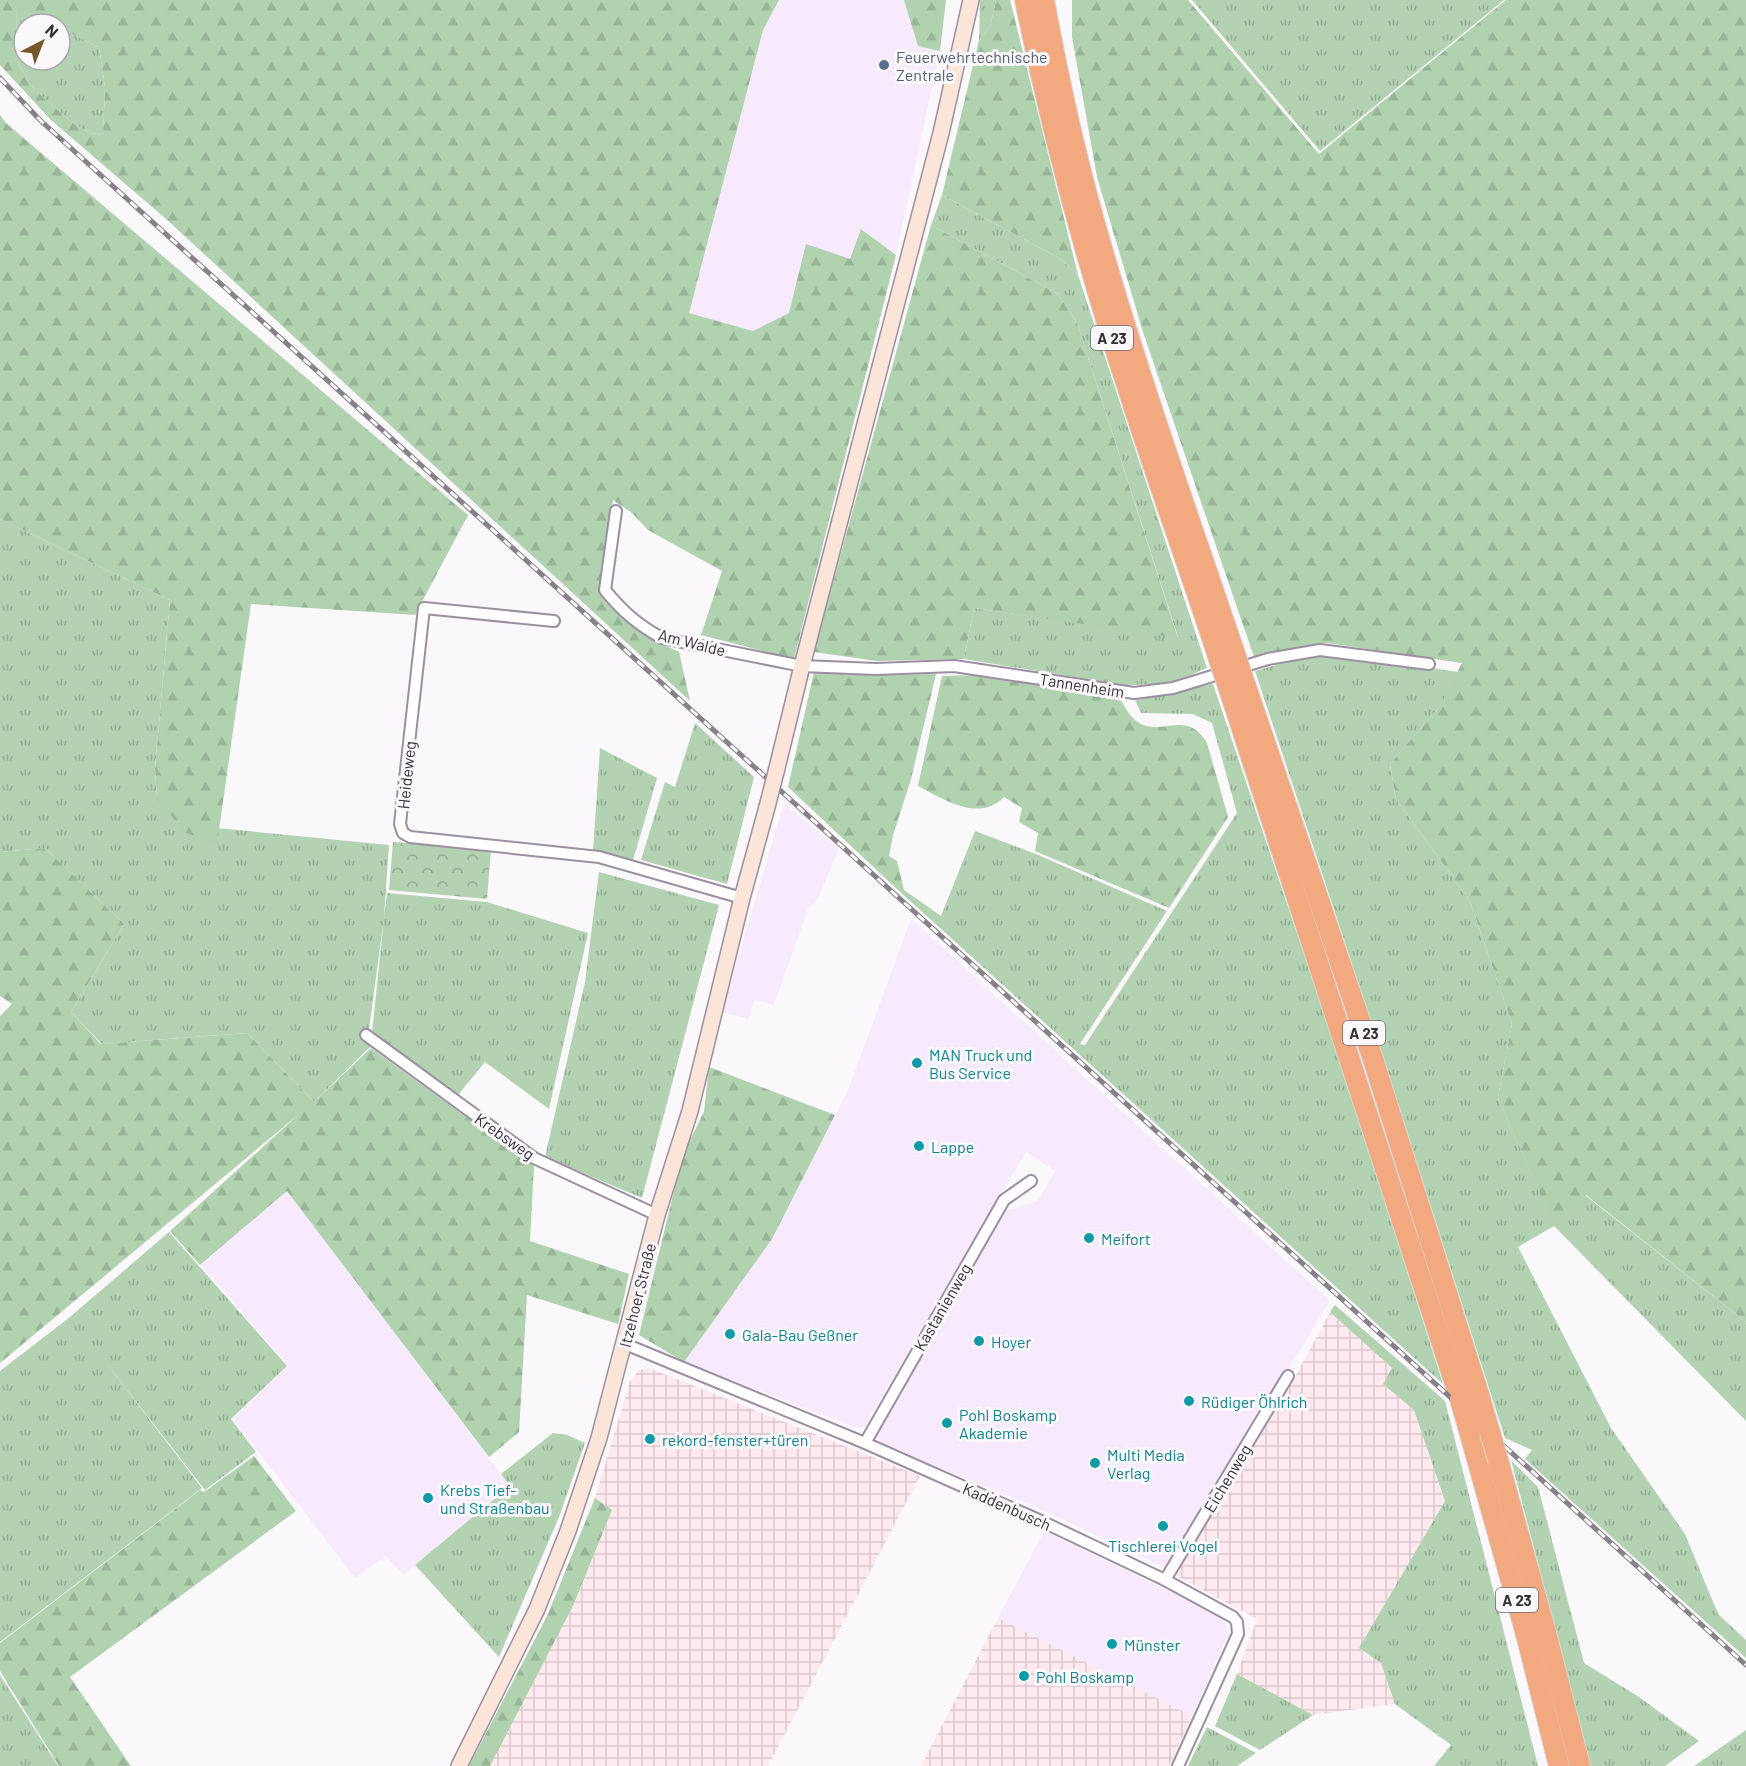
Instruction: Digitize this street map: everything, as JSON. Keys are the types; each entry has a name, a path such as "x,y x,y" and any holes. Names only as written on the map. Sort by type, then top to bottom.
{"highway":[{"name":"A 23","path":"1025,0 1070,199 1103,312 1131,399 1232,672"},
{"name":"A 23","path":"1044,0 1056,64 1087,194 1120,306 1232,672 1469,1397 1498,1460 1580,1766"},
{"path":"1056,64 1058,0"},
{"name":"A 23","path":"1469,1397 1470,1434 1527,1638 1559,1766"}],"main road":[{"name":"Itzehoer Straße","path":"459,1766 537,1609 564,1541 599,1438 657,1215 690,1111 742,898 941,133 971,0"}],"street":[{"name":"Am Walde","path":"616,511 605,590 622,611 641,627 662,638 802,666"},
{"name":"Heideweg","path":"554,621 424,608 400,825 403,833 410,837 598,857 742,898"},
{"name":"Tannenheim","path":"802,666 876,669 954,666 1134,693 1173,688 1268,659 1320,650 1429,664"},
{"name":"Krebsweg","path":"366,1035 534,1158 657,1215"},
{"name":"Kastanienweg","path":"865,1443 1004,1200 1031,1181"},
{"name":"Kaddenbusch","path":"625,1344 865,1443 1041,1521 1165,1580 1233,1617 1238,1628 1234,1644 1178,1766"},
{"name":"Eichenweg","path":"1165,1580 1288,1376"}],"shaded area":[{"path":"779,0 904,0 918,45 940,51 896,255 862,229 850,260 789,313 753,331 689,313 763,30"},
{"path":"784,803 839,850 818,898 808,909 774,1005 755,1000 748,1019 722,1012"},
{"path":"911,919 1330,1301 1167,1569 1034,1506 882,1445 879,1439 877,1430 1002,1212 1038,1201 1055,1171 1026,1152 864,1427 857,1428 684,1362 772,1239 848,1090"},
{"path":"287,1190 510,1486 404,1575 386,1556 355,1578 233,1419 288,1366 201,1265"},
{"path":"1330,1312 1392,1368 1383,1384 1414,1410 1445,1501 1359,1648 1381,1663 1395,1704 1313,1715 1237,1674 1257,1619 1175,1575 1295,1377"},
{"path":"649,1368 920,1476 768,1766 490,1766 573,1606 612,1511 595,1498 630,1381 639,1370"},
{"path":"1044,1531 1216,1614 1225,1621 1228,1634 1192,1716 998,1618"},
{"path":"998,1618 1192,1716 1169,1766 921,1766"}],"green space":[{"path":"0,0 779,0 763,30 689,313 753,331 789,313 806,244 850,259 861,229 896,255 794,659 701,635 722,571 648,530 632,513 613,500 600,593 641,633 679,652 690,701 166,219 51,120 0,65"},
{"path":"904,0 946,0 940,51 918,46"},
{"path":"980,0 996,0 990,27 979,40"},
{"path":"996,0 1010,0 1078,275 1059,258 942,195 979,40 990,27"},
{"path":"1072,0 1188,0 1319,154 1506,0 1746,0 1746,1322 1586,1195 1554,1226 1498,1097 1512,1024 1470,901 1396,799 1390,764 1440,706 1462,663 1327,643 1254,657 1143,332 1097,177 1072,37"},
{"path":"1192,0 1504,0 1320,151"},
{"path":"16,7 26,12 16,12"},
{"path":"72,34 99,47 105,87 103,135 90,133 70,121 33,88 23,72 72,72"},
{"path":"0,115 7,124 468,515 415,615 251,604 217,844 186,833 157,799 155,768 170,600 0,519"},
{"path":"942,195 1059,258 1078,275 1207,668 1170,684 1121,685 964,659 974,608 1178,637 1077,323 1058,294 931,225"},
{"path":"931,225 1058,294 1077,323 1178,638 974,608 964,659 877,661 814,652"},
{"path":"0,519 170,600 155,768 157,799 217,828 389,845 384,916 387,893 487,902 588,933 549,1109 485,1062 458,1095 372,1033 384,918 369,1029 370,1047 314,1102 247,1033 102,1044 71,1012 124,924 45,848 0,852"},
{"path":"1331,654 1459,672 1440,706 1390,764 1396,799 1470,901 1512,1024 1498,1097 1554,1225 1585,1195 1746,1322 1746,1421 1554,1226 1518,1247 1611,1428 1685,1534 1718,1614 1746,1640 1746,1658 1525,1459 1532,1450 1505,1438 1382,1054 1255,671 1311,655"},
{"path":"814,672 854,675 936,674 911,779 893,835 889,856 897,861 904,890 898,890 788,787"},
{"path":"976,675 1120,698 1133,719 1146,726 1182,725 1199,732 1207,743 1228,817 1169,908 1035,851 1038,833 1019,822 1022,808 1004,797 994,805 972,808 950,802 918,786 942,676"},
{"path":"1213,684 1341,1064 1443,1384 898,890 904,890 941,916 975,831 1036,854 1167,911 1080,1044 1085,1045 1237,813 1212,723 1193,714 1141,713 1135,700"},
{"path":"695,723 754,777 727,884 641,860 665,782 675,787"},
{"path":"600,748 657,778 633,860 593,851"},
{"path":"393,842 491,850 487,899 389,890"},
{"path":"45,848 124,924 71,1012 101,1044 247,1033 314,1102 371,1048 534,1166 530,1241 629,1274 618,1324 527,1295 519,1432 489,1457 287,1191 200,1265 170,1231 298,1115 0,1363 0,1016 12,1004 0,996 0,852"},
{"path":"599,872 719,905 642,1198 545,1157 585,982"},
{"path":"709,1067 835,1115 772,1239 684,1362 639,1335 683,1154 704,1112"},
{"path":"169,1232 287,1366 231,1419 256,1452 205,1490 103,1359 202,1488 0,1642 0,1371 70,1317"},
{"path":"1335,1305 1445,1401 1538,1766 1434,1766 1451,1745 1395,1704 1381,1663 1359,1648 1445,1501 1414,1410 1383,1384 1392,1368 1330,1312"},
{"path":"553,1433 567,1435 585,1443 559,1517 499,1657 415,1565 510,1486 501,1474"},
{"path":"254,1456 296,1511 70,1677 131,1766 59,1766 0,1671 0,1643 200,1490 204,1492"},
{"path":"1511,1460 1538,1487 1584,1663 1639,1697 1699,1741 1665,1766 1591,1766"},
{"path":"595,1498 612,1510 573,1606 490,1766 469,1766 548,1614"},
{"path":"1237,1674 1313,1715 1260,1750 1215,1726"},
{"path":"0,1675 58,1766 0,1766"},
{"path":"1207,1727 1256,1753 1237,1766 1188,1766"},
{"path":"1746,1730 1746,1766 1694,1766"}],"railway":[{"path":"0,78 41,121 1746,1665"}],"place":[{"name":"Feuerwehrtechnische Zentrale","path":"884,65"},
{"name":"MAN Truck und Bus Service","path":"917,1063"},
{"name":"Lappe","path":"919,1146"},
{"name":"Meifort","path":"1089,1238"},
{"name":"Gala-Bau Geßner","path":"730,1334"},
{"name":"Hoyer","path":"979,1341"},
{"name":"Rüdiger Öhlrich","path":"1189,1401"},
{"name":"Pohl Boskamp Akademie","path":"947,1423"},
{"name":"rekord-fenster+türen","path":"650,1439"},
{"name":"Multi Media Verlag","path":"1095,1463"},
{"name":"Krebs Tief- und Straßenbau","path":"428,1498"},
{"name":"Tischlerei Vogel","path":"1163,1526"},
{"name":"Münster","path":"1112,1644"},
{"name":"Pohl Boskamp","path":"1024,1676"}]}
